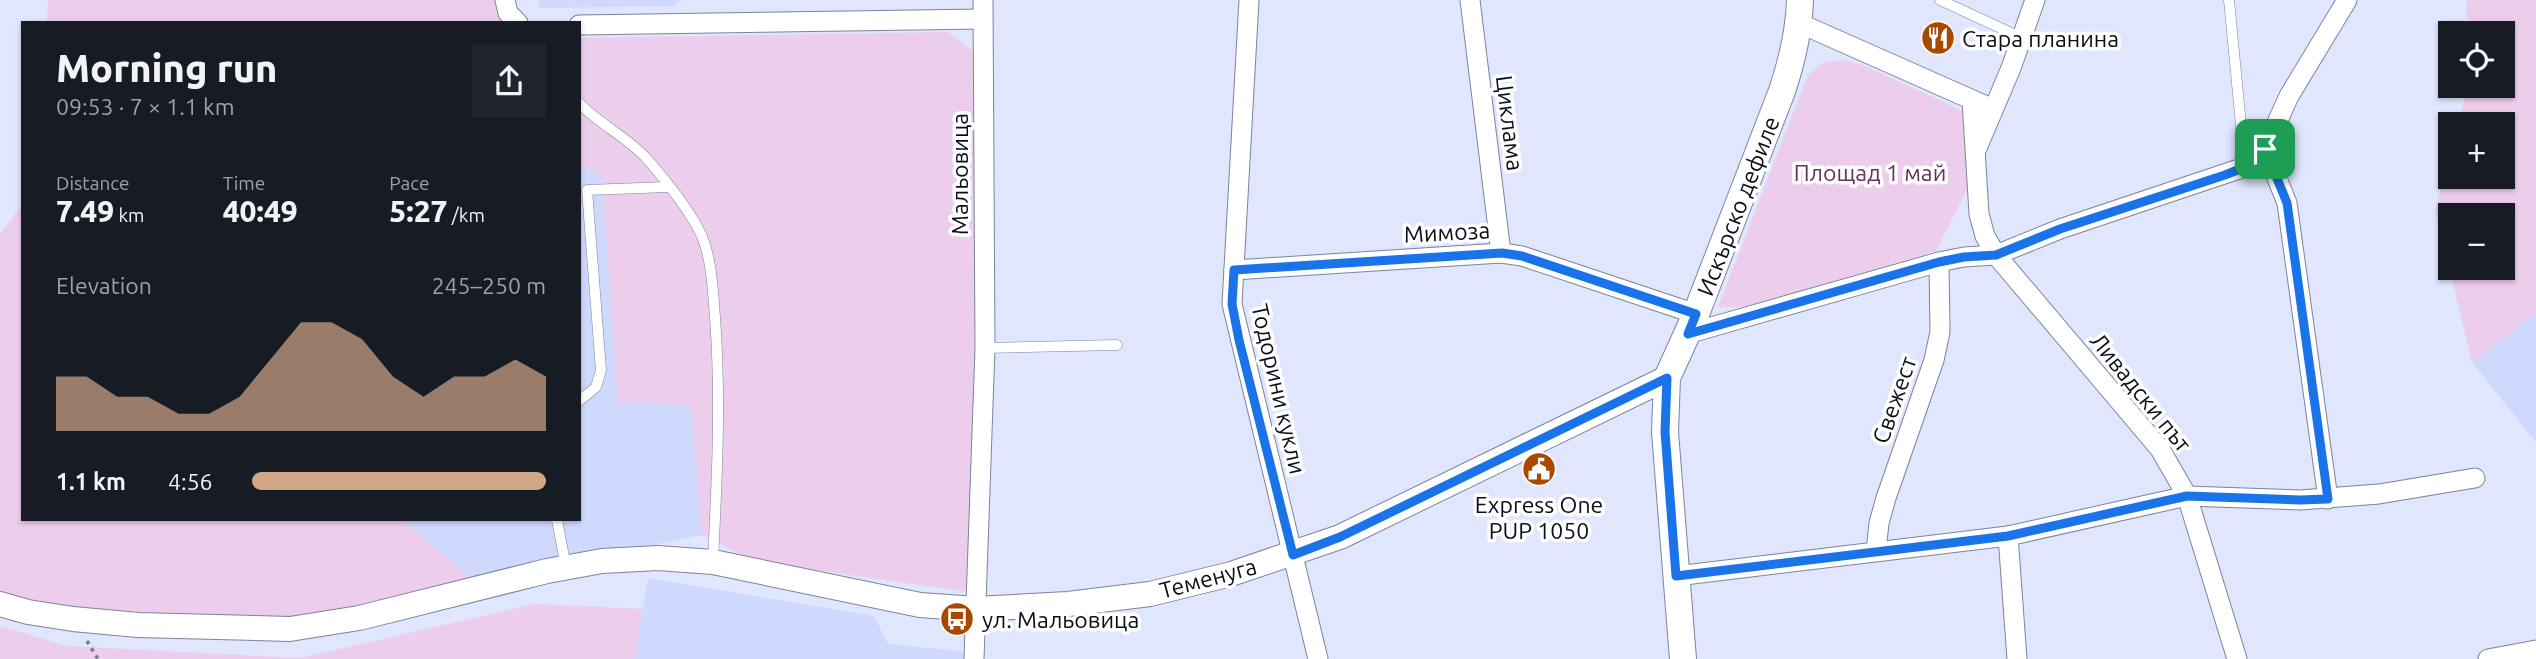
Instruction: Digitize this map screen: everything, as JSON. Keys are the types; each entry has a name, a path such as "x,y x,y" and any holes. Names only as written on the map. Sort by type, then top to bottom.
{"main road":[{"name":"Искърско дефиле","path":"1683,659 1665,432 1667,378 1692,324 1782,91 1793,56 1800,11"}],"street":[{"path":"506,0 508,13 516,21"},
{"name":"Тодорини кукли","path":"1249,0 1232,304 1318,659"},
{"name":"Циклама","path":"1469,0 1502,253"},
{"path":"1974,156 2035,0"},
{"path":"1692,324 1939,262 1996,255 2060,229 2245,167 2265,149 2289,96 2347,0"},
{"path":"581,25 982,10"},
{"name":"Мальовица","path":"974,659 985,348 982,10"},
{"path":"1800,11 1993,109"},
{"name":"Ливадски път","path":"1972,100 1979,214 1985,236 1996,255 2160,449 2187,496 2237,659"},
{"path":"2265,149 2287,203 2328,499"},
{"name":"Мимоза","path":"1234,270 1502,253 1522,256 1692,324"},
{"name":"Свежест","path":"1877,551 1879,523 1886,498 1934,360 1941,332 1939,262"},
{"name":"Теменуга","path":"0,604 28,612 125,624 290,629 359,618 602,561 658,558 713,562 920,605 976,609 1068,604 1150,594 1231,574 1340,537 1667,378"},
{"path":"1676,576 2008,536 2187,496 2328,499 2379,494 2475,478"},
{"path":"2008,536 2017,659"},
{"path":"2488,659 2536,650"}],"lane":[{"path":"1940,0 2022,38"},
{"path":"2229,0 2245,167"},
{"path":"581,105 648,160 703,239 714,300 719,362 713,562"},
{"path":"581,399 596,387 601,370 587,190 668,187"},
{"path":"985,348 1117,345"},
{"path":"556,521 566,568"}],"shaded area":[{"path":"539,0 681,0 674,6 540,8"},
{"path":"581,165 602,176 618,403 691,405 702,535 475,581 403,521 581,521"},
{"path":"2536,312 2536,442 2472,362"},
{"path":"648,578 874,616 888,644 969,652 967,659 635,659"}],"green space":[{"path":"48,0 494,0 501,21 47,21"},
{"path":"2467,0 2536,0 2536,312 2472,362 2452,280 2515,280 2515,203 2438,203 2438,222 2435,210 2441,189 2515,189 2515,112 2461,112 2465,98 2515,98 2515,21 2470,21 2466,18"},
{"path":"948,32 980,56 970,592 756,562 702,535 691,405 618,403 602,176 581,165 581,38"},
{"name":"Площад 1 май","path":"1842,60 1862,65 1963,111 1968,188 1936,251 1745,307 1718,307 1808,75 1822,63"},
{"path":"21,206 21,521 403,521 475,581 279,623 39,604 0,593 0,235"},
{"path":"535,604 643,609 635,659 0,659 0,626 67,646 300,658"}],"place":[{"name":"Стара планина","path":"1938,38"},
{"name":"Express One PUP 1050","path":"1539,469"},
{"name":"ул. Мальовица","path":"957,619"}],"route":[{"path":"2265,149 2287,203 2328,499 2187,496 2008,536 1676,576 1665,432 1667,378 1340,537 1293,555 1239,340 1232,304 1234,270 1502,253 1522,256 1696,314 1688,334 1939,262 1996,255 2060,229 2225,175 2245,167 2265,149"}]}
